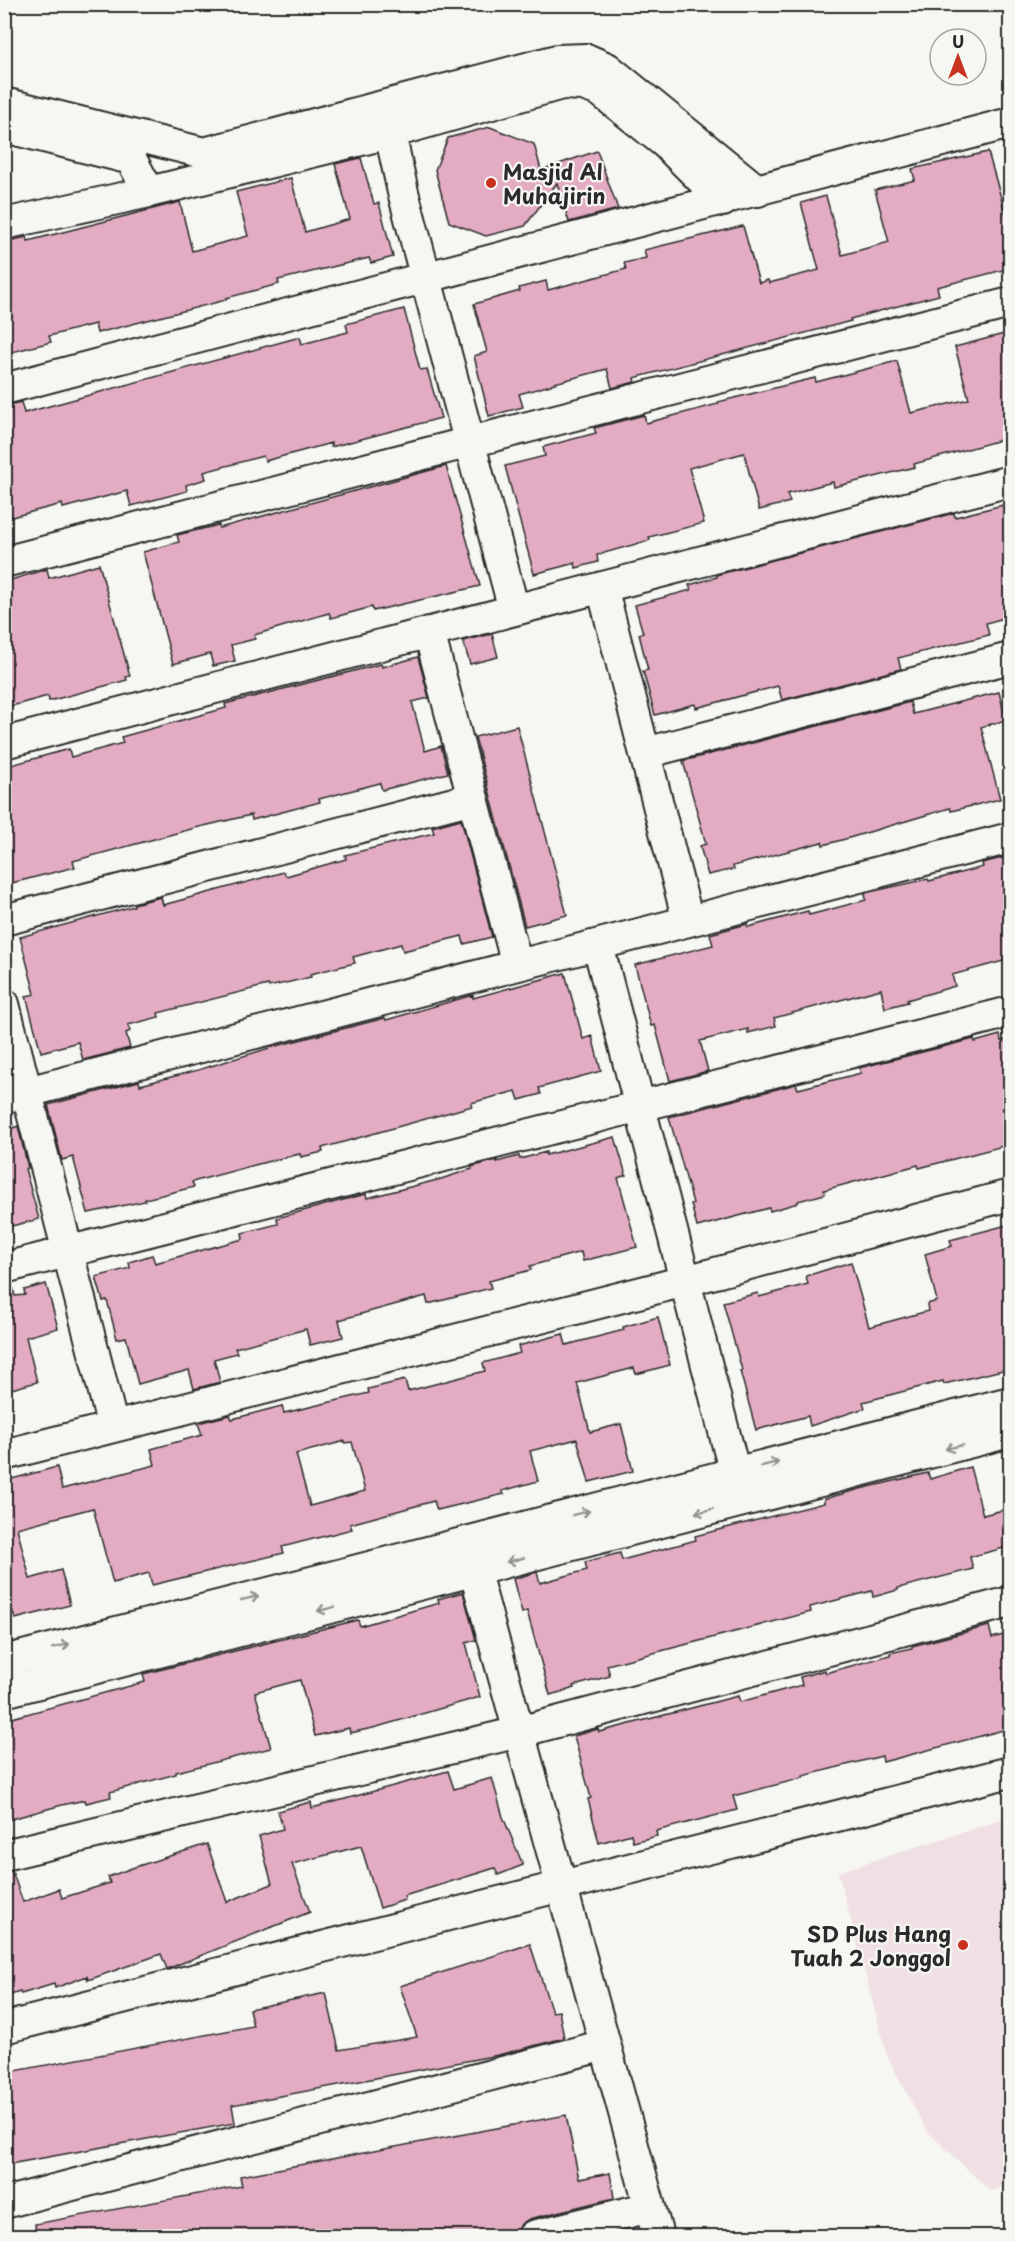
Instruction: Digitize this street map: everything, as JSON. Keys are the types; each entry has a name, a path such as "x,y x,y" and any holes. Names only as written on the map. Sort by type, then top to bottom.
{"street":[{"path":"4,103 204,153 557,60 586,59 608,68 758,191"},
{"path":"4,224 149,192 390,133 562,84 583,85 600,91 665,143 723,201"},
{"path":"4,389 723,201 1011,123"},
{"path":"4,128 131,159 149,192"},
{"path":"390,133 403,192 514,610"},
{"path":"4,562 1011,303"},
{"path":"4,743 1011,481"},
{"path":"602,587 688,921"},
{"path":"429,632 517,965"},
{"path":"645,753 1011,658"},
{"path":"4,920 472,798"},
{"path":"16,1095 1011,838"},
{"path":"598,945 742,1502"},
{"path":"4,1004 16,1095 68,1251 113,1427"},
{"path":"4,1268 1011,1012"},
{"path":"4,1455 1011,1195"},
{"path":"4,1661 1011,1402"},
{"path":"4,1692 1011,1432"},
{"path":"467,1542 658,2236"},
{"path":"4,1855 519,1732 1011,1602"},
{"path":"4,2028 1011,1772"},
{"path":"4,2203 605,2045"},
{"path":"533,2236 650,2207"}],"shaded area":[{"path":"1010,1817 1010,2186 990,2191 927,2131 887,2056 838,1872"}],"building":[{"name":"Masjid Al Muhajirin","path":"490,127 534,144 541,170 597,151 618,209 569,222 557,183 525,226 486,236 449,222 435,170 448,138"},
{"path":"988,152 1011,233 1011,268 937,287 939,295 850,319 851,321 634,378 635,382 612,388 607,369 551,384 519,394 523,407 489,416 474,356 487,352 474,304 546,281 548,290 626,269 624,263 646,258 644,250 743,226 759,283 768,280 769,283 819,270 801,203 826,196 842,255 889,242 875,190 915,180 912,169"},
{"path":"361,158 374,204 379,203 393,257 371,263 369,258 278,280 279,284 226,298 226,300 97,333 95,324 49,336 51,342 4,354 4,242 27,237 28,241 180,202 192,251 248,236 236,192 291,178 305,232 350,219 335,164"},
{"path":"404,309 420,370 427,369 441,418 331,447 331,443 265,461 263,456 204,472 206,479 186,485 187,491 131,506 127,491 63,508 62,504 4,519 4,406 21,402 24,413 300,337 302,344 348,332 346,324"},
{"path":"1004,334 1011,359 1011,437 914,464 915,467 834,487 833,482 787,494 790,502 759,510 744,453 689,468 704,523 649,537 650,540 597,555 598,562 576,568 575,563 534,574 505,466 545,456 543,447 596,433 594,428 644,415 646,423 815,378 816,382 897,361 911,413 969,399 955,347"},
{"path":"446,466 480,586 373,611 372,607 331,618 329,613 254,635 255,639 231,645 235,661 213,666 210,654 173,664 143,552 179,542 177,535 219,525 219,528"},
{"path":"1003,505 1011,533 1011,616 986,623 989,635 898,658 901,669 782,700 778,686 696,708 695,704 655,715 643,671 648,670 639,634 643,633 635,605 691,590 689,585 717,577 716,575 954,513 955,517"},
{"path":"99,564 130,676 126,677 127,680 49,701 48,696 4,708 4,582 47,569 49,578"},
{"path":"492,634 498,657 470,664 463,641"},
{"path":"418,657 429,698 412,702 425,751 441,746 448,773 382,790 380,783 252,820 251,815 195,828 73,861 75,867 8,884 4,872 4,767 69,749 71,757 123,743 121,737 226,708 225,704 381,664 382,667"},
{"path":"999,692 1006,720 981,727 1000,799 951,811 950,808 823,845 822,842 733,866 734,869 708,875 700,846 706,844 683,761 910,702 913,714"},
{"path":"517,726 567,915 525,926 475,737"},
{"path":"461,819 492,937 464,944 462,936 403,951 401,944 353,957 355,963 310,974 311,977 269,987 268,985 158,1013 159,1017 128,1025 130,1031 126,1033 130,1048 83,1060 78,1042 41,1052 26,996 35,994 20,937 161,897 163,905 284,872 286,876 346,859 345,855 434,833 432,827"},
{"path":"1011,856 1011,959 952,975 955,986 907,1000 908,1002 885,1008 881,989 774,1018 776,1026 748,1033 748,1029 700,1041 708,1071 670,1081 655,1025 651,1026 635,965 713,945 710,934 747,924 748,927 808,911 809,915 866,900 865,893 928,879 929,881 983,867 982,863"},
{"path":"565,973 583,1039 592,1036 601,1071 539,1088 541,1094 519,1100 516,1091 471,1103 472,1106 322,1148 323,1152 301,1157 300,1154 266,1162 192,1182 194,1187 145,1199 145,1201 88,1213 73,1157 62,1160 48,1105 139,1081 140,1085 276,1046"},
{"path":"1000,1035 1001,1041 1011,1039 1011,1144 919,1168 918,1165 824,1190 825,1194 770,1211 769,1208 697,1227 691,1204 693,1203 669,1117 796,1084 798,1089 861,1073 859,1068 974,1039 975,1042"},
{"path":"12,1123 13,1128 18,1126 28,1168 25,1169 39,1219 4,1228 4,1124"},
{"path":"615,1137 626,1175 618,1178 637,1247 583,1261 581,1252 530,1266 531,1270 489,1281 491,1288 428,1304 426,1296 339,1320 343,1337 310,1345 306,1329 235,1348 237,1353 214,1359 220,1382 194,1389 189,1370 138,1384 126,1337 117,1339 107,1300 103,1301 96,1277 130,1268 129,1262 152,1255 155,1263 243,1239 242,1233 278,1224 277,1218 366,1194 367,1198 441,1179 497,1160 497,1162 519,1156 520,1159 546,1152 546,1155"},
{"path":"1011,1224 1011,1368 944,1384 943,1381 863,1402 865,1408 810,1426 808,1416 756,1430 723,1302 758,1293 759,1297 808,1284 806,1276 851,1262 869,1327 928,1311 927,1304 937,1301 925,1254 952,1246 950,1240"},
{"path":"46,1284 58,1328 26,1337 37,1382 4,1391 4,1289 13,1288 15,1296 25,1295 24,1290"},
{"path":"658,1317 670,1365 636,1374 634,1368 577,1383 590,1432 621,1424 633,1471 589,1482 577,1439 530,1451 538,1481 502,1491 504,1494 437,1510 434,1501 350,1524 352,1529 282,1547 284,1553 152,1585 149,1573 113,1583 93,1508 17,1528 30,1579 61,1570 70,1605 15,1619 4,1583 4,1481 57,1467 62,1489 155,1465 151,1449 202,1435 198,1423 230,1415 232,1419 282,1406 284,1413 369,1393 368,1389 405,1380 408,1391 485,1371 483,1363 520,1353 518,1346 563,1334 566,1345 624,1330 623,1327","holes":["345,1441 345,1443 352,1442 365,1491 310,1506 296,1454"]},
{"path":"970,1467 983,1515 1011,1508 1011,1546 970,1557 973,1569 898,1588 898,1590 873,1597 872,1591 810,1607 811,1612 607,1665 610,1676 550,1695 527,1611 522,1613 513,1579 537,1572 540,1583 587,1570 585,1562 620,1553 622,1560 696,1540 695,1536 824,1503 824,1499 860,1489 928,1473 930,1479"},
{"path":"463,1592 476,1640 466,1643 480,1697 377,1727 350,1733 349,1728 315,1736 300,1680 255,1692 271,1748 176,1772 176,1774 110,1792 111,1797 86,1803 85,1800 62,1805 4,1821 4,1720 145,1682 143,1674 358,1620 360,1626 439,1603 438,1599"},
{"path":"989,1626 992,1638 1011,1633 1011,1728 883,1762 882,1756 803,1776 803,1778 733,1796 737,1810 656,1831 657,1836 633,1842 631,1834 599,1843 588,1799 591,1798 574,1736 598,1729 599,1732 738,1696 740,1702 802,1685 800,1677 825,1670 826,1673 890,1655 890,1653 912,1648 912,1646"},
{"path":"448,1771 454,1789 492,1778 503,1817 523,1865 498,1875 495,1868 404,1896 405,1900 380,1908 361,1846 292,1864 310,1912 167,1969 161,1954 88,1980 87,1976 55,1988 54,1984 4,1997 4,1872 12,1871 23,1902 59,1889 62,1898 110,1883 108,1877 132,1868 207,1844 227,1902 272,1884 259,1836 283,1829 278,1811 311,1802 312,1808"},
{"path":"530,1944 552,2012 559,2011 564,2038 498,2055 232,2105 235,2123 4,2165 4,2073 253,2026 249,2009 326,1993 339,2050 417,2037 400,1986"},
{"path":"566,2115 579,2179 610,2173 614,2198 529,2219 521,2224 516,2236 36,2236 35,2224 242,2186 240,2176"}],"place":[{"name":"Masjid Al Muhajirin","path":"491,183"},
{"name":"SD Plus Hang Tuah 2 Jonggol","path":"963,1945"}]}
